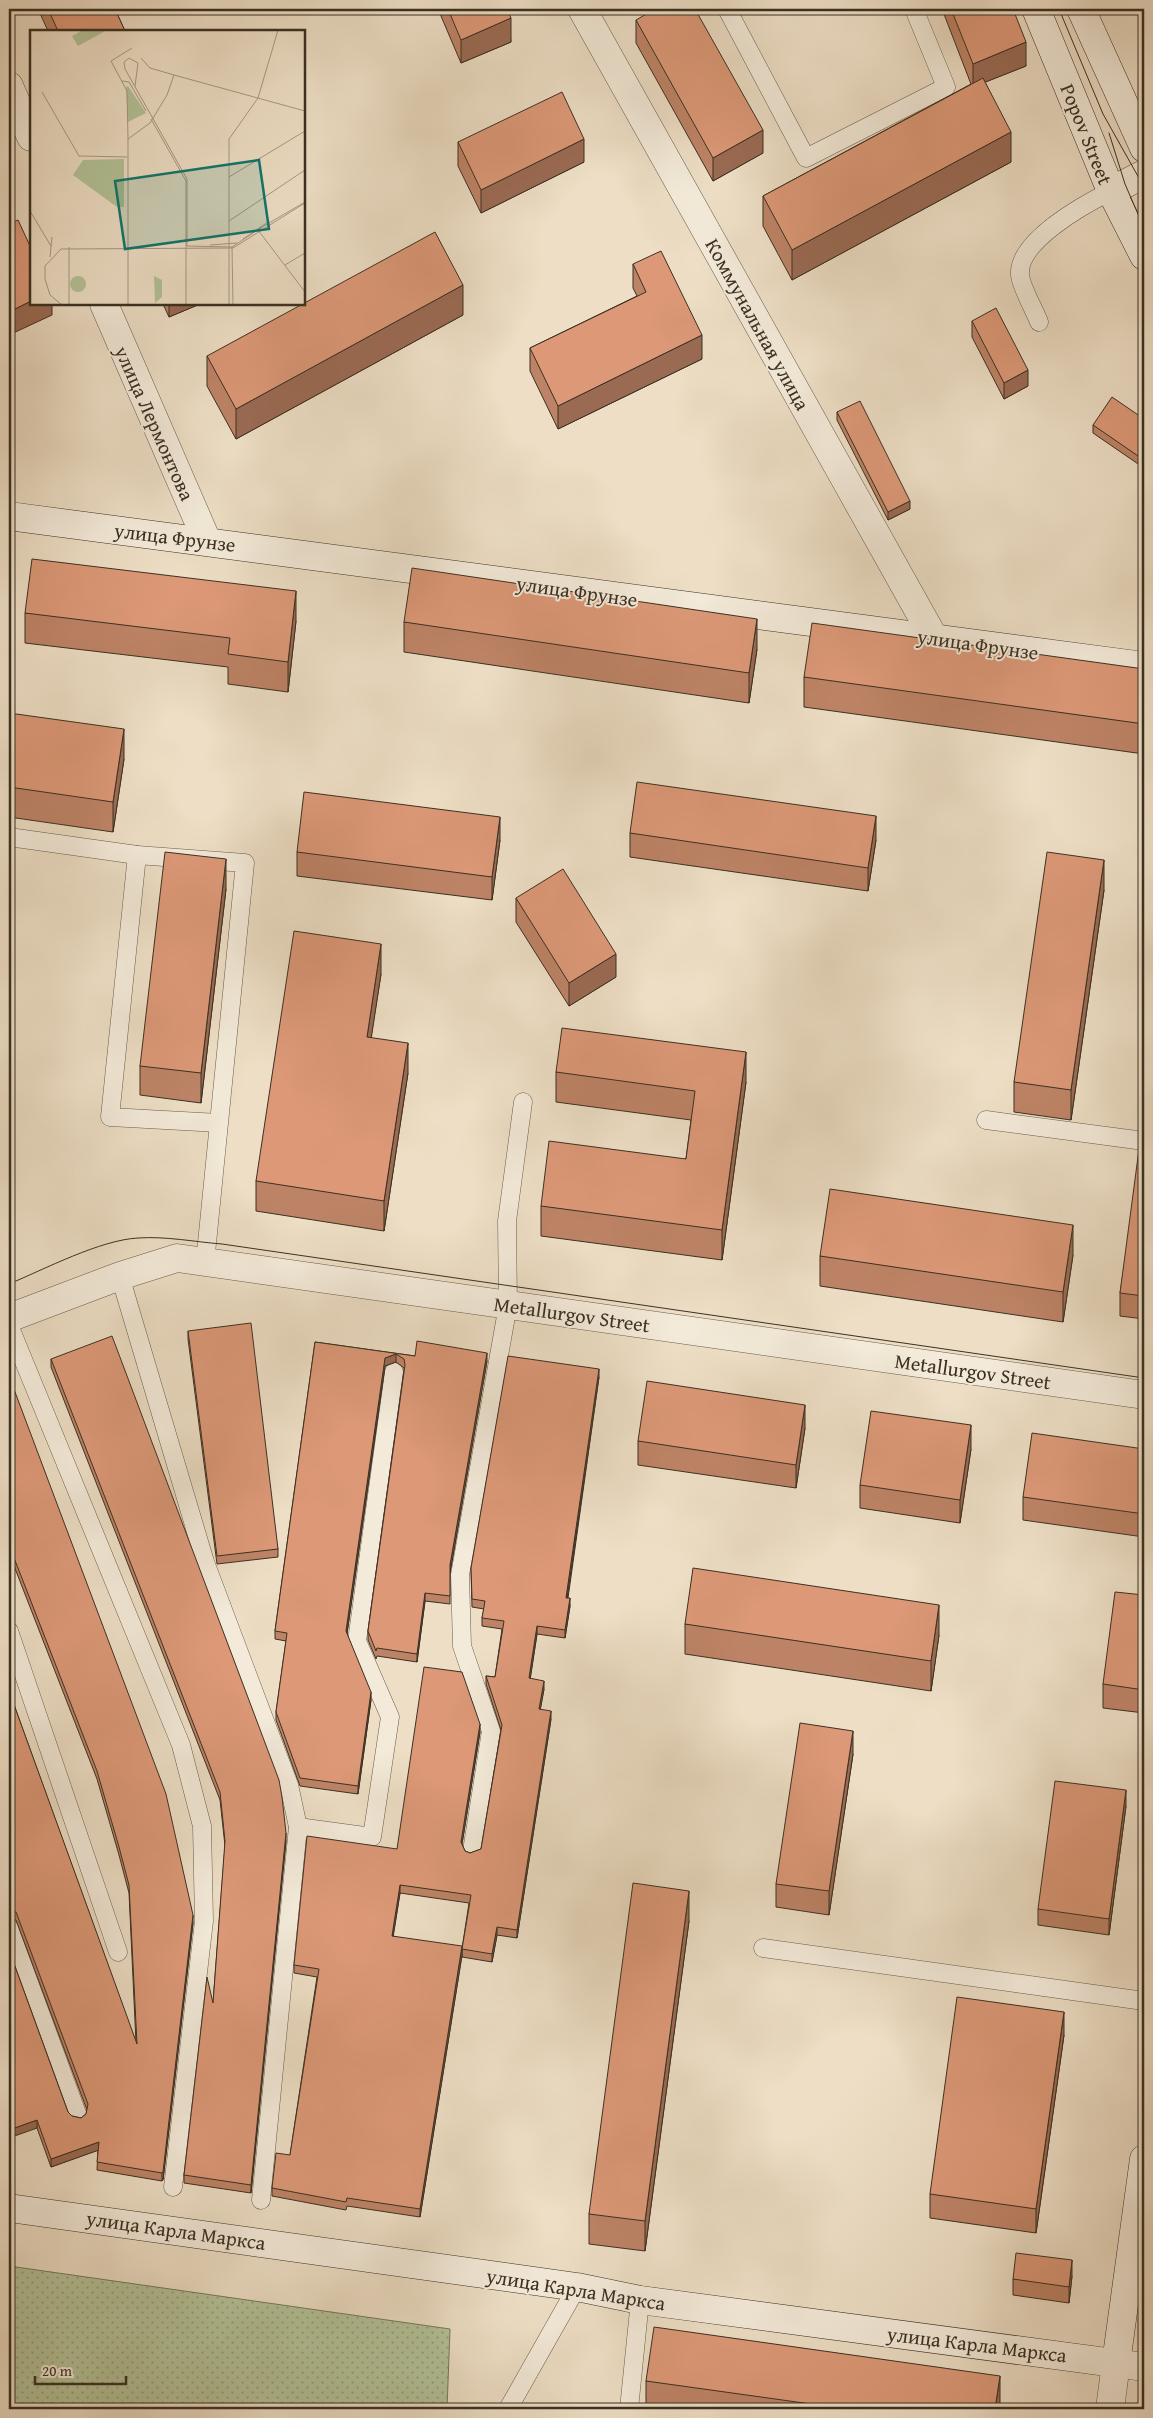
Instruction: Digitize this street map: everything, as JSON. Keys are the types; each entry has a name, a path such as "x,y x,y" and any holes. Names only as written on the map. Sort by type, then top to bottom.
{"street":[{"name":"Коммунальная улица","path":"582,9 934,638"},
{"name":"Popov Street","path":"1036,9 1110,191 1144,256"},
{"path":"1081,9 1144,148"},
{"path":"9,86 30,135"},
{"path":"1110,191 1144,174"},
{"name":"улица Лермонтова","path":"104,305 207,541"},
{"name":"улица Фрунзе","path":"10,521 207,541 1144,666"},
{"name":"Metallurgov Street","path":"9,1318 120,1276 177,1258 1144,1395"},
{"path":"1110,2409 1144,2159"},
{"name":"улица Карла Маркса","path":"9,2208 577,2287 640,2300 1144,2367"}],"lane":[{"path":"727,9 806,158 946,87 914,9"},
{"path":"1039,322 1020,275 1023,257 1036,241 1082,207 1110,191"},
{"path":"9,837 137,855 245,863 205,1262"},
{"path":"137,855 110,1117 219,1123"},
{"path":"472,1851 491,1731 462,1646 460,1576 508,1305 506,1221 523,1102"},
{"path":"986,1120 1144,1141"},
{"path":"120,1276 205,1562 289,1785 298,1827 261,2200"},
{"path":"9,1326 181,1745 202,1826 204,1921 173,2187"},
{"path":"298,1827 372,1837 390,1717 356,1641 394,1372"},
{"path":"9,1631 118,1952"},
{"path":"9,1928 78,2116"},
{"path":"764,1948 1144,2001"},
{"path":"508,2409 577,2287"},
{"path":"630,2409 640,2300"}],"green space":[{"path":"9,2266 450,2329 447,2409 9,2409"}],"building":[{"path":"48,9 115,9 125,30 58,30"},
{"path":"448,9 507,9 511,18 461,40"},
{"path":"655,9 695,9 763,130 713,158 636,20"},
{"path":"951,9 1013,9 1026,42 973,64"},
{"path":"983,78 1011,132 792,250 763,196"},
{"path":"562,92 584,139 481,190 458,142"},
{"path":"18,220 30,246 30,302 9,312 9,224"},
{"path":"435,232 463,285 236,409 207,356 301,305 305,305 305,303"},
{"path":"661,251 702,335 558,406 530,348 646,292 633,264"},
{"path":"996,308 1028,370 1004,383 972,321"},
{"path":"1112,397 1144,419 1144,460 1093,425"},
{"path":"860,401 910,501 888,512 837,412"},
{"path":"32,559 296,591 288,662 228,654 230,638 25,613"},
{"path":"412,568 757,619 749,673 404,622"},
{"path":"812,623 1144,669 1144,724 804,677"},
{"path":"9,713 124,729 113,802 9,787"},
{"path":"637,782 876,816 868,868 630,833"},
{"path":"304,792 500,817 492,877 297,852"},
{"path":"165,852 226,859 201,1073 140,1066"},
{"path":"1047,852 1104,860 1071,1090 1014,1082"},
{"path":"563,869 616,954 569,983 516,898"},
{"path":"294,931 381,944 367,1037 408,1043 384,1201 256,1181"},
{"path":"562,1028 746,1052 722,1230 541,1206 549,1141 686,1159 695,1091 556,1072"},
{"path":"1141,1134 1144,1135 1144,1296 1120,1293"},
{"path":"830,1189 1073,1225 1063,1292 820,1256"},
{"path":"251,1323 278,1549 217,1556 188,1331"},
{"path":"112,1336 279,1780 282,1797 286,1833 251,2185 184,2175 207,1977 213,2003 225,1841 220,1792 51,1359"},
{"path":"417,1341 487,1353 450,1565 450,1596 425,1593 417,1654 377,1648 376,1651 368,1631 405,1365 404,1359 396,1354 385,1358 346,1631 371,1692 358,1786 300,1778 276,1712 287,1633 275,1631 315,1342 415,1356"},
{"path":"508,1356 599,1369 566,1598 570,1598 565,1630 537,1626 529,1678 544,1681 539,1709 551,1711 517,1930 497,1927 492,1954 462,1949 471,1895 400,1885 392,1936 462,1946 420,2209 347,2198 346,2202 272,2188 276,2153 290,2155 319,1969 294,1965 307,1836 397,1849 424,1667 462,1672 480,1724 461,1842 465,1851 470,1853 481,1849 502,1725 486,1676 495,1677 504,1621 482,1618 485,1601 472,1599 471,1568"},
{"path":"9,1376 166,1794 193,1915 162,2173 97,2162 99,2142 51,2159 37,2120 9,2130 9,1950 68,2112 72,2116 81,2118 86,2114 88,2104 16,1912 9,1911 9,1691 137,2044 129,1885 97,1771 9,1545"},
{"path":"647,1381 805,1405 796,1465 638,1441"},
{"path":"871,1411 971,1425 960,1500 860,1485"},
{"path":"1032,1433 1144,1449 1144,1514 1023,1497"},
{"path":"693,1568 939,1605 931,1661 685,1624"},
{"path":"1115,1592 1144,1595 1144,1690 1103,1684"},
{"path":"800,1723 853,1731 829,1891 776,1884"},
{"path":"1055,1781 1126,1790 1109,1919 1038,1909"},
{"path":"633,1883 689,1891 645,2221 589,2214"},
{"path":"957,1997 1064,2012 1036,2209 930,2194"},
{"path":"1016,2253 1072,2260 1069,2287 1013,2279"},
{"path":"654,2327 1000,2376 995,2409 847,2409 646,2381"}],"tram line":[{"path":"1059,9 1103,114 1144,187"},
{"path":"1109,133 1125,184 1144,228"},
{"path":"9,1284 90,1249 107,1244 138,1238 170,1238 1144,1378"}]}
